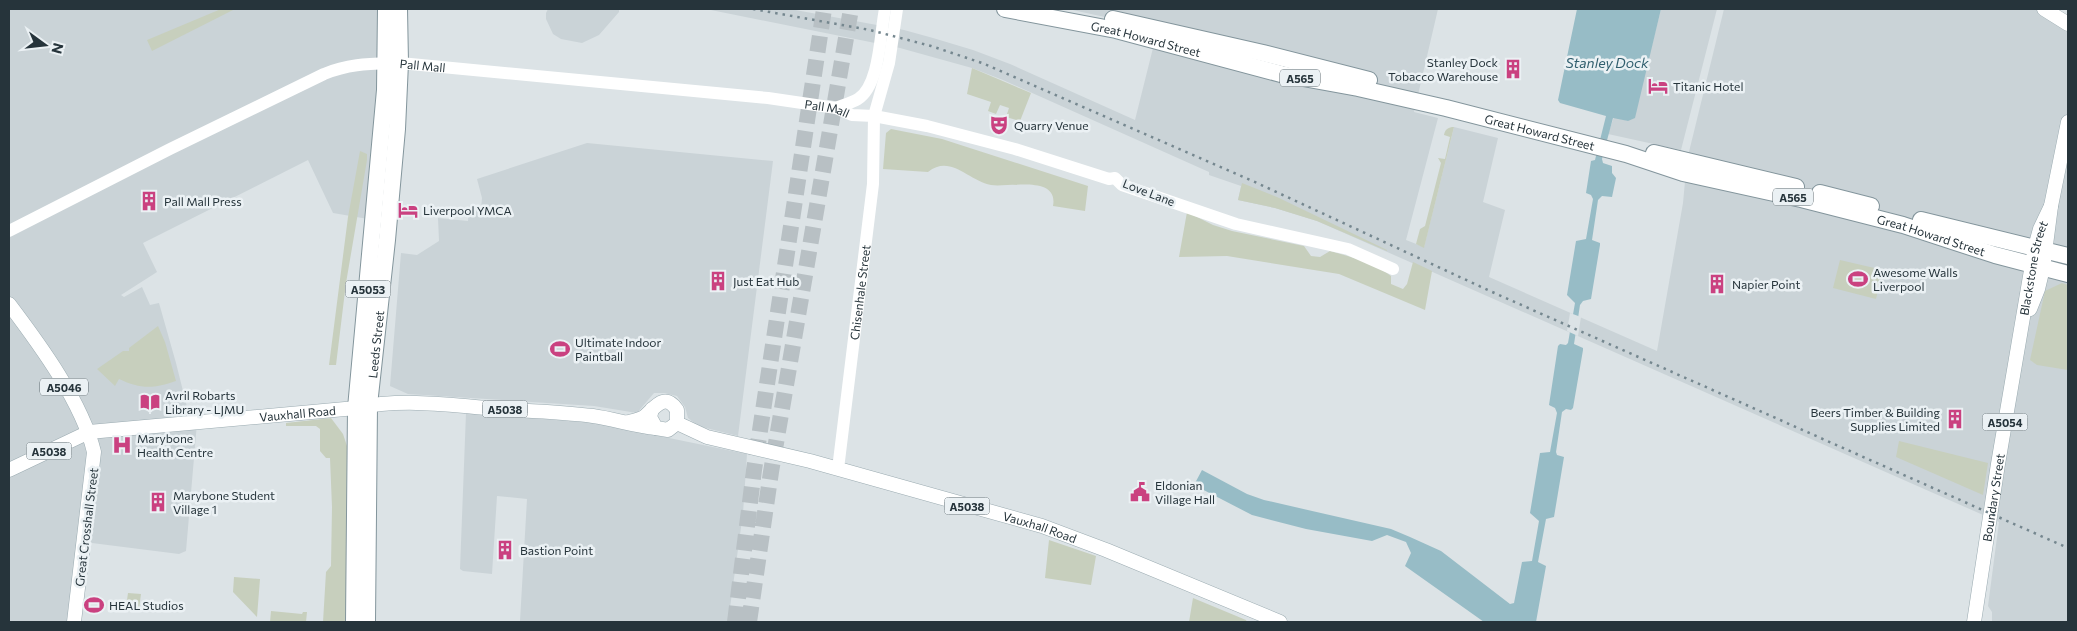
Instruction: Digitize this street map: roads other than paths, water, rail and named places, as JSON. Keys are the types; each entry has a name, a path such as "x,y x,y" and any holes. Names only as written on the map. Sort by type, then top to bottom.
{"highway":[{"name":"Leeds Street","path":"354,622 362,406 388,231 397,129 386,9"},
{"name":"Leeds Street","path":"392,63 400,9"},
{"name":"Great Howard Street","path":"1005,9 1116,30 1261,61 1603,144 1683,173 1802,199 1915,228 1995,255 2068,256"},
{"name":"Great Howard Street","path":"1060,9 1177,34 1261,61 1267,61 1274,65 1334,78 1358,88 1845,199 1949,227 2039,257 2068,274"},
{"path":"2039,257 2068,266"},
{"name":"Leeds Street","path":"362,406 367,622"}],"main road":[{"path":"2044,9 2068,24"},
{"name":"Blackstone Street","path":"2013,373 2021,333 2038,289 2040,229 2051,206 2068,122"},
{"name":"A5046","path":"9,304 37,342 81,414 89,432"},
{"name":"Boundary Street","path":"1974,622 2013,373"},
{"path":"628,422 641,418 659,403 663,402 672,404 678,414 677,423"},
{"name":"Vauxhall Road","path":"89,432 362,406 439,403 591,416 656,428"},
{"path":"652,409 650,417 656,428"},
{"name":"Vauxhall Road","path":"677,423 707,437 784,454 1042,526 1106,550 1280,622"},
{"name":"A5038","path":"656,428 668,430 677,423"},
{"name":"A5038","path":"9,470 89,432"},
{"name":"Great Crosshall Street","path":"74,622 94,452 89,432"}],"street":[{"path":"836,108 858,99 868,88 877,64 884,9"},
{"name":"Chisenhale Street","path":"838,469 873,184 874,116 884,84 897,9"},
{"name":"Pall Mall","path":"9,231 178,145 324,74 349,66 368,63 392,63 768,98 836,108 852,115 874,116"},
{"path":"877,64 884,84"},
{"name":"Love Lane","path":"874,116 927,126 1015,149 1109,180 1115,178 1122,185 1236,224 1348,249 1393,269"}],"water":[{"name":"Stanley Dock","path":"1577,9 1661,9 1635,118 1628,121 1613,118 1602,159 1603,163 1612,166 1612,173 1616,178 1612,197 1602,196 1598,200 1592,240 1600,243 1600,245 1591,299 1583,301 1580,305 1574,344 1583,348 1583,350 1573,408 1562,412 1556,452 1557,455 1564,457 1554,517 1546,519 1538,562 1546,566 1536,622 1484,622 1405,566 1411,553 1406,542 1387,535 1372,541 1306,529 1252,515 1194,485 1202,470 1247,494 1264,500 1391,529 1441,551 1510,604 1514,603 1522,562 1532,561 1539,521 1530,513 1540,453 1550,452 1557,413 1555,408 1549,405 1558,346 1568,343 1575,303 1567,295 1576,241 1586,239 1593,199 1591,195 1586,193 1591,161 1595,160 1606,116 1560,103 1558,100"}],"tunnel":[{"path":"735,622 754,470 824,9"},
{"path":"749,622 771,472 851,9"}],"railway":[{"path":"753,9 870,30 931,46 982,63 1257,183 1490,291 2068,548"}],"place":[{"name":"Stanley Dock Tobacco Warehouse","path":"1513,69"},
{"name":"Titanic Hotel","path":"1658,86"},
{"name":"Quarry Venue","path":"999,125"},
{"name":"Pall Mall Press","path":"149,201"},
{"name":"Liverpool YMCA","path":"408,210"},
{"name":"Awesome Walls Liverpool","path":"1858,279"},
{"name":"Just Eat Hub","path":"718,281"},
{"name":"Napier Point","path":"1717,284"},
{"name":"Ultimate Indoor Paintball","path":"560,349"},
{"name":"Avril Robarts Library - LJMU","path":"150,402"},
{"name":"Beers Timber & Building Supplies Limited","path":"1955,419"},
{"name":"Marybone Health Centre","path":"122,445"},
{"name":"Eldonian Village Hall","path":"1140,492"},
{"name":"Marybone Student Village 1","path":"158,502"},
{"name":"Bastion Point","path":"505,550"},
{"name":"HEAL Studios","path":"94,605"}]}
